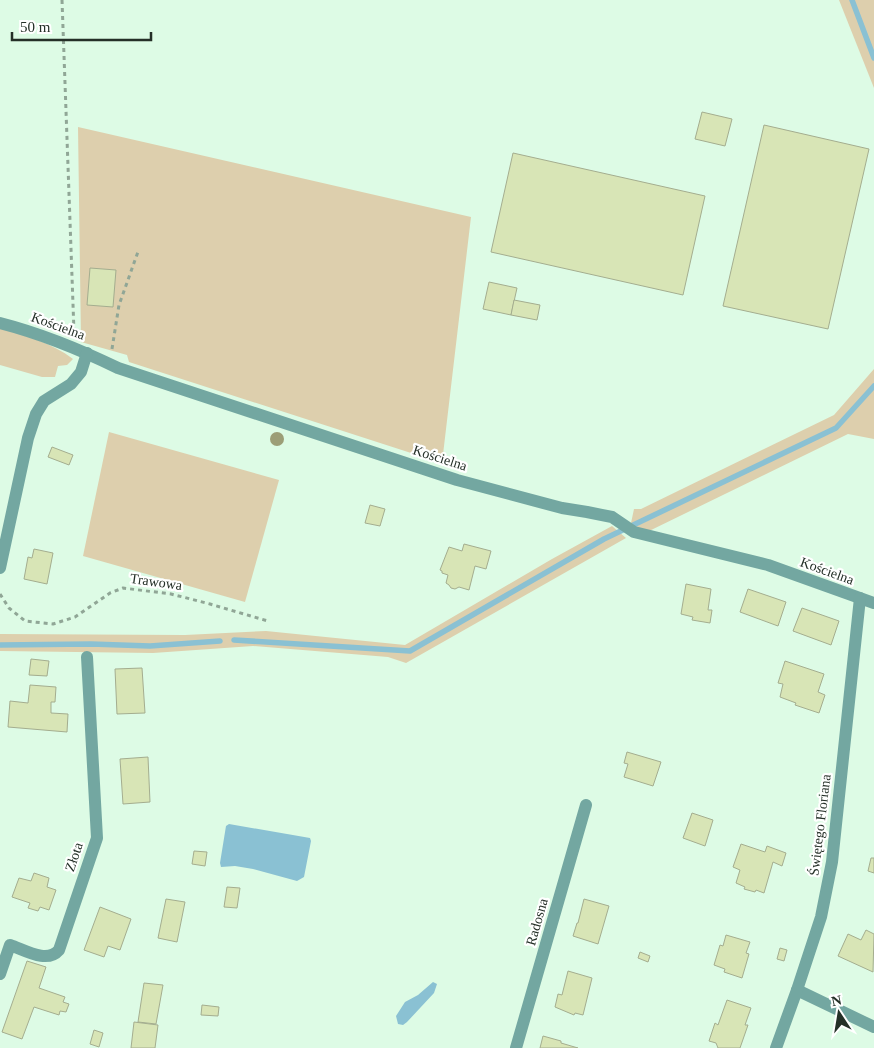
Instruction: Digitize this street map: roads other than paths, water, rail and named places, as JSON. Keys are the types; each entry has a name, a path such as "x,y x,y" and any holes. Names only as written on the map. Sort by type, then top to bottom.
{"street":[{"name":"Kościelna","path":"0,323 34,332 110,364 457,480 562,508 612,517 630,529 768,565 874,604"},
{"path":"0,568 28,438 36,414 44,401 71,384 81,372 87,353"},
{"name":"Świętego Floriana","path":"776,1048 821,917 832,862 860,598"},
{"name":"Złota","path":"0,974 10,945 46,958 55,955 59,950 97,838 87,657"},
{"name":"Radosna","path":"516,1048 586,805"},
{"path":"797,990 874,1027"}],"water":[{"path":"229,824 310,838 304,877 297,881 253,869 235,866 221,867 226,826"},
{"path":"433,982 437,984 434,993 407,1022 403,1025 398,1024 396,1016 405,1002 418,995"}],"waterway":[{"path":"852,0 874,58"},
{"path":"234,640 410,651 604,539 836,428 874,386"},
{"path":"0,645 91,644 150,646 220,641"}]}
